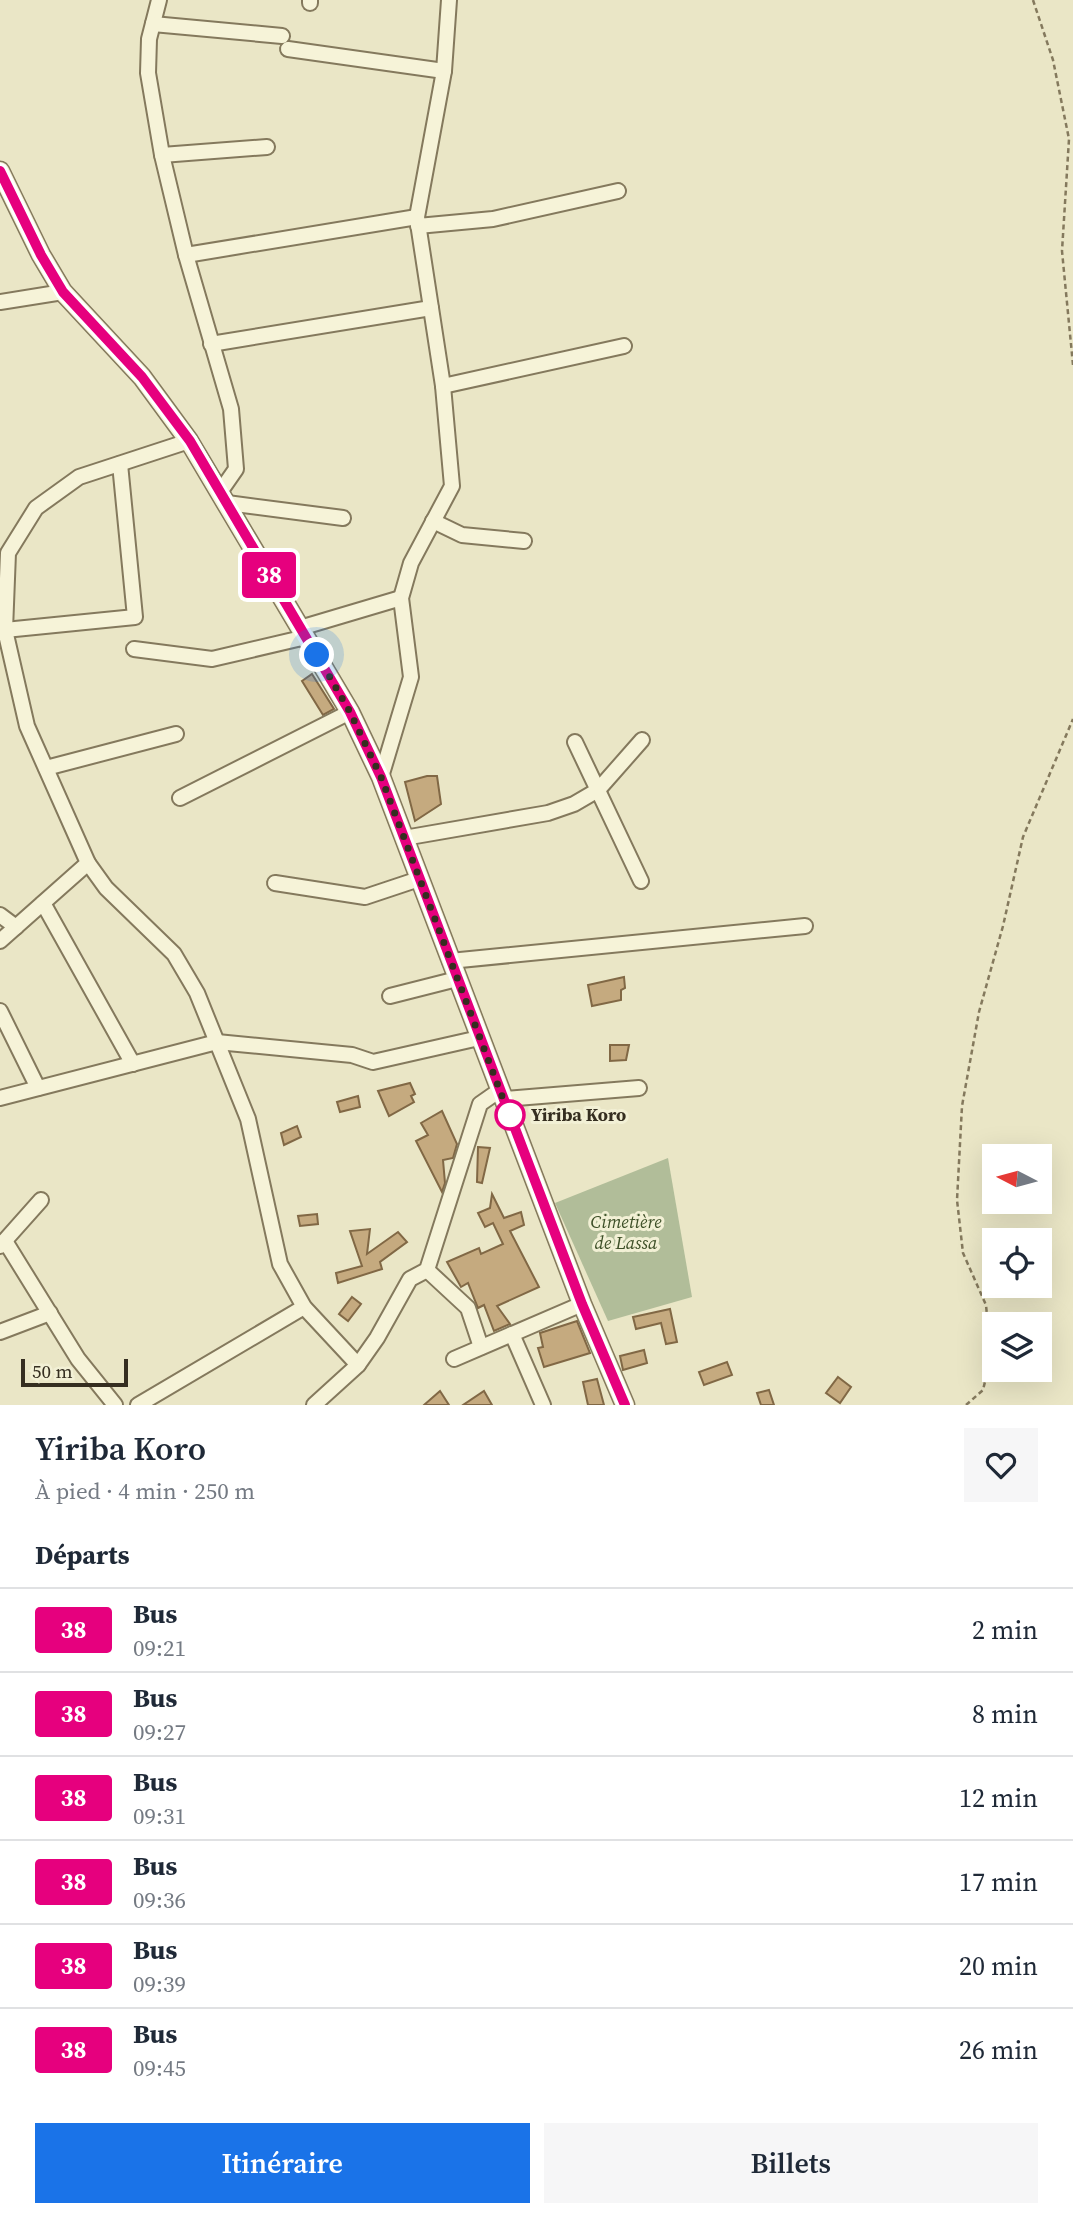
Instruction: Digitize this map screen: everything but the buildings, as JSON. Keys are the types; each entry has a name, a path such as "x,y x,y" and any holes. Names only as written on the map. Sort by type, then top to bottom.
{"street":[{"path":"159,0 149,39 148,73 186,255 232,409 236,469 223,497"},
{"path":"381,777 411,677 401,598 411,562 452,486 443,386 418,221 444,71 449,0"},
{"path":"153,24 285,43 444,71"},
{"path":"163,155 267,147"},
{"path":"0,172 41,255 63,292 142,377 190,441 350,712 381,777 582,1304 625,1405"},
{"path":"186,255 418,221 493,219 618,191"},
{"path":"0,302 63,292"},
{"path":"211,344 431,308"},
{"path":"443,386 624,345"},
{"path":"190,441 79,477 36,508 8,553 3,595 5,629 27,726 88,863 106,888 174,954 197,993 248,1119 280,1264 304,1307 358,1366"},
{"path":"5,629 135,617 120,464"},
{"path":"223,497 343,518"},
{"path":"433,521 462,536 524,541"},
{"path":"134,649 212,659 303,632 401,598"},
{"path":"180,798 350,712"},
{"path":"46,768 176,734"},
{"path":"404,838 548,813 574,804 598,790 642,740"},
{"path":"575,742 641,881"},
{"path":"0,941 88,863"},
{"path":"275,883 365,897 419,879"},
{"path":"43,903 133,1064"},
{"path":"0,915 16,928"},
{"path":"450,961 806,926"},
{"path":"390,996 457,979"},
{"path":"0,1011 38,1088"},
{"path":"0,1098 217,1042 352,1055 373,1062 479,1038"},
{"path":"314,1405 358,1366 411,1279 427,1270 480,1104 502,1095 639,1088"},
{"path":"41,1200 2,1243 78,1359 116,1405"},
{"path":"427,1270 468,1308 481,1347"},
{"path":"454,1359 582,1304"},
{"path":"138,1405 304,1307"},
{"path":"0,1332 50,1313"},
{"path":"512,1334 543,1405"}],"path":[{"path":"1033,0 1053,60 1069,139 1062,251 1073,365"},
{"path":"966,1405 983,1390 991,1357 986,1306 962,1254 957,1200 962,1106 979,1012 1003,926 1023,837 1073,719"}],"green space":[{"name":"Cimetière de Lassa","path":"668,1158 692,1297 608,1321 555,1203"}],"bus line":[{"name":"38","path":"0,171 41,255 63,292 142,377 190,441 350,712 381,777 582,1304 625,1405"}],"place":[{"name":"Yiriba Koro","path":"510,1115"}],"route":[{"path":"317,655 350,712 381,777 513,1125 510,1115"}]}
